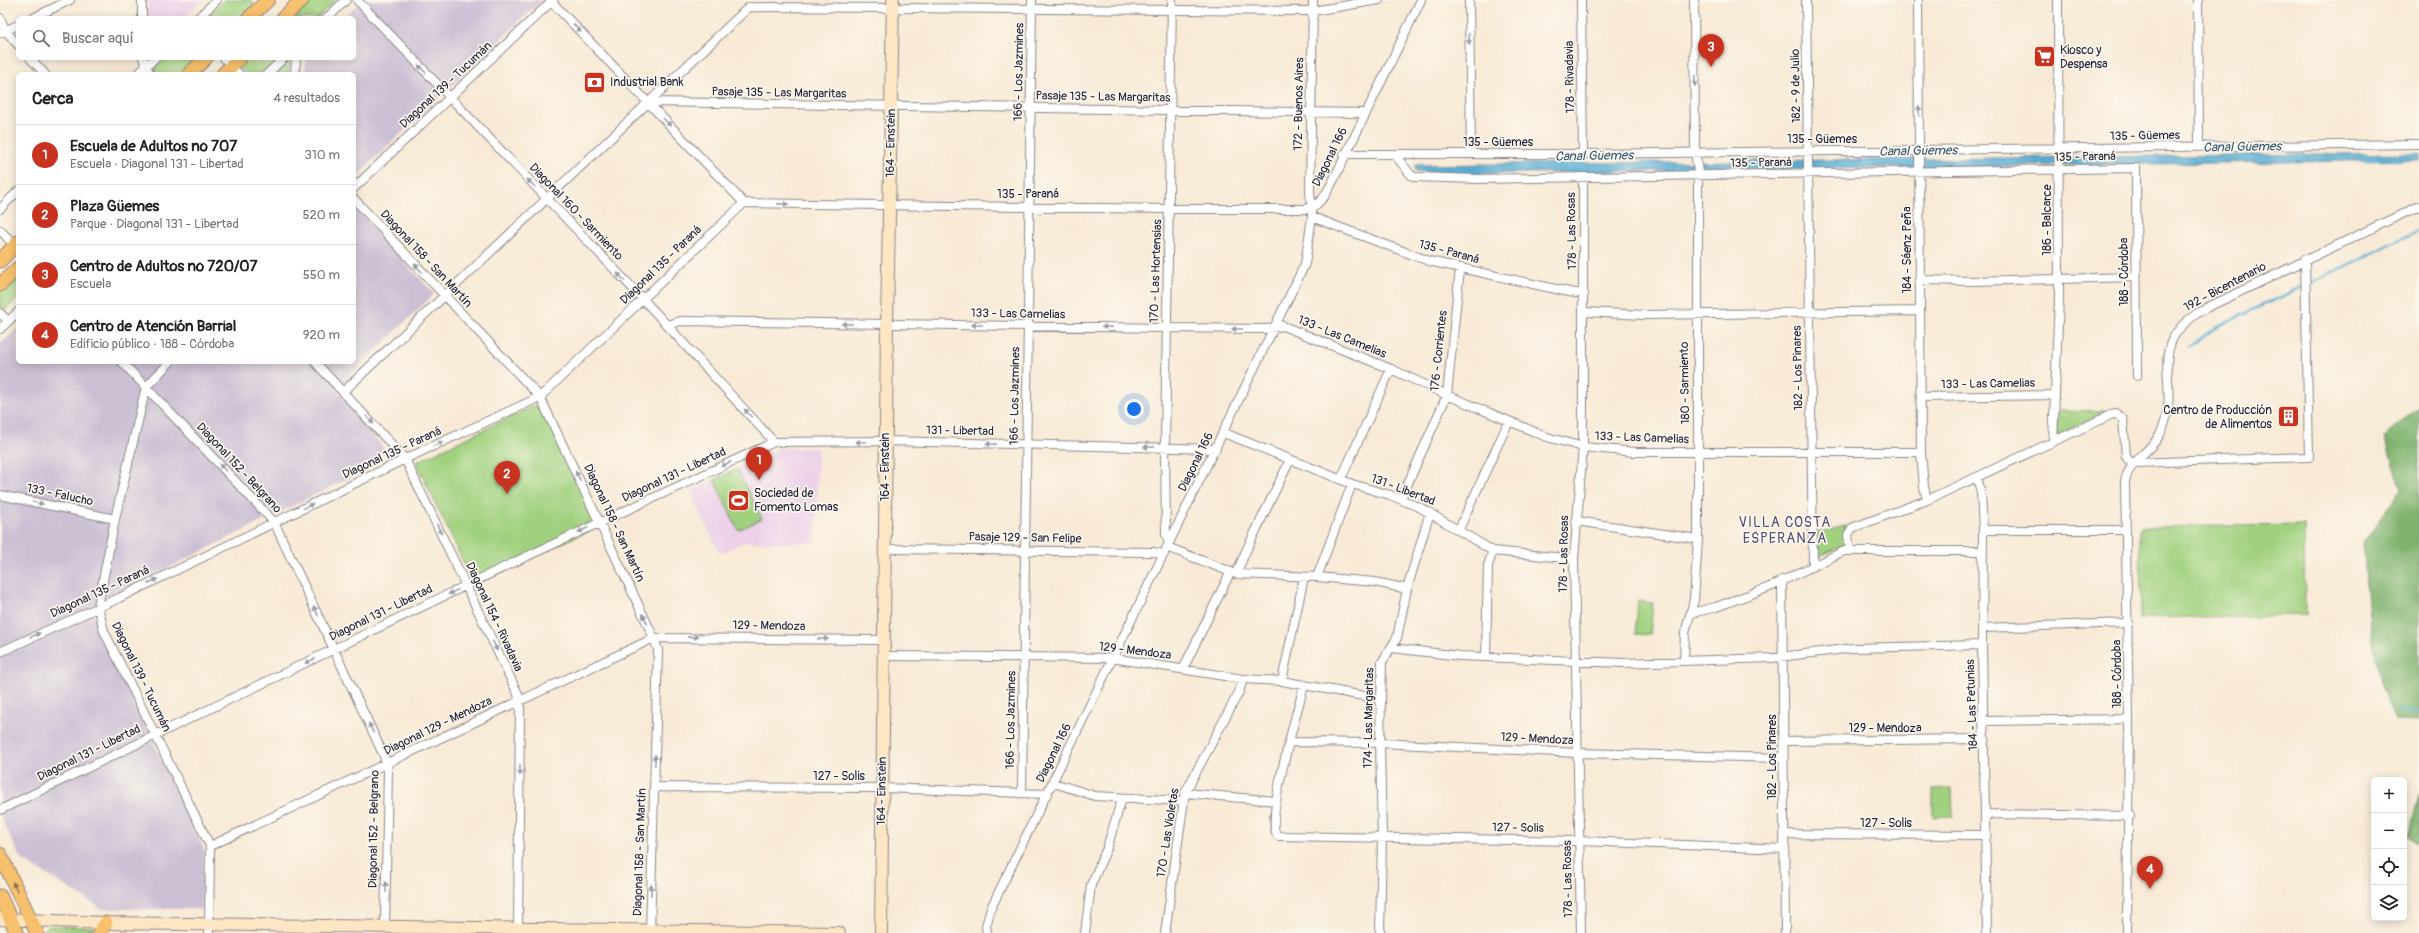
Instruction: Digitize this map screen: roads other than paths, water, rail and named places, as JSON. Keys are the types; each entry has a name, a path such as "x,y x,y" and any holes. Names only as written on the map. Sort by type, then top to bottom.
{"main road":[{"path":"285,16 302,0"},
{"path":"250,16 261,2"},
{"path":"191,72 204,60"},
{"path":"0,261 16,247"},
{"path":"0,285 16,270"},
{"path":"0,854 37,933"},
{"path":"0,896 5,919 17,933"}],"street":[{"path":"36,16 70,0"},
{"path":"142,0 142,16"},
{"path":"200,16 217,0"},
{"path":"329,16 346,0"},
{"name":"Diagonal 160 - Sarmiento","path":"357,0 643,299 774,442"},
{"path":"743,0 749,6"},
{"name":"170 - Las Hortensias","path":"1167,548 1165,447 1166,328 1170,209 1172,0"},
{"name":"172 - Buenos Aires","path":"1312,213 1310,191 1313,0"},
{"path":"343,392 749,6 1032,4 1172,10 1313,11 1379,0"},
{"name":"Diagonal 166","path":"987,933 986,926 991,908 1054,783 1112,658 1276,327 1305,264 1312,213 1324,197 1421,0"},
{"path":"1469,0 1471,154"},
{"name":"178 - Rivadavia","path":"1581,0 1583,154"},
{"name":"180 - Sarmiento","path":"1684,661 1685,633 1692,613 1698,539 1696,314 1697,174 1694,0"},
{"name":"182 - 9 de Julio","path":"1806,0 1809,172"},
{"name":"184 - Sáenz Peña","path":"1918,0 1921,452 1924,487 1927,500"},
{"name":"186 - Balcarce","path":"2053,440 2059,280 2058,0"},
{"path":"2198,0 2199,147"},
{"path":"552,1 744,203"},
{"name":"Diagonal 139 - Tucumán","path":"356,186 552,1"},
{"name":"164 - Einstein","path":"881,933 886,324 890,206 893,4"},
{"name":"166 - Los Jazmines","path":"1022,792 1032,4"},
{"path":"0,18 3,32 16,43"},
{"path":"3,32 16,26"},
{"path":"32,60 43,72"},
{"path":"144,60 147,71"},
{"path":"147,71 154,60"},
{"path":"269,72 282,60"},
{"path":"295,72 296,60"},
{"name":"Pasaje 135 - Las Margaritas","path":"648,102 892,107 1171,111 1311,111 1365,113"},
{"name":"135 - Güemes","path":"1344,154 1696,155 1920,153 2419,144"},
{"name":"135 - Paraná","path":"1395,155 1411,175 1415,177 1477,179 1920,169 2059,167 2136,168"},
{"name":"188 - Córdoba","path":"2136,168 2137,376"},
{"name":"182 - Los Pinares","path":"1809,172 1809,312 1813,564"},
{"name":"178 - Las Rosas","path":"1581,933 1574,559 1583,447 1583,177"},
{"path":"0,209 16,193"},
{"name":"Diagonal 158 - San Martín","path":"356,201 444,297 540,397 601,522 654,638 658,650 650,931"},
{"name":"135 - Paraná","path":"744,203 890,206 1029,206 1312,213 1429,261 1584,294"},
{"name":"Diagonal 135 - Paraná","path":"0,652 98,606 119,598 405,459 540,397 744,203"},
{"name":"192 - Bicentenario","path":"2135,463 2157,440 2166,420 2168,352 2170,343 2180,327 2206,308 2305,259 2419,206"},
{"path":"0,230 16,245"},
{"path":"1850,550 1849,530 1927,500 2053,440 2115,414 2121,416 2124,423 2126,456 2129,461 2135,463 2309,457 2305,259"},
{"name":"176 - Corrientes","path":"1401,499 1447,396 1460,268"},
{"path":"1919,280 2059,280 2136,277"},
{"path":"1584,312 1644,315 1919,311"},
{"path":"0,313 8,321"},
{"path":"0,329 16,314"},
{"name":"133 - Las Camelias","path":"667,325 681,321 1266,329 1286,327 1391,369 1447,396 1547,437 1583,447 1634,452 1921,452"},
{"name":"Diagonal 152 - Belgrano","path":"124,364 274,522 334,649 387,764 385,926"},
{"path":"146,386 168,364"},
{"name":"Diagonal 154 - Rivadavia","path":"317,364 405,459 520,700 518,930"},
{"path":"1341,479 1391,369"},
{"name":"Diagonal 139 - Tucumán","path":"146,386 115,519 98,606 104,630 210,846 209,928"},
{"name":"133 - Las Camelias","path":"1921,397 2054,395"},
{"path":"1459,529 1509,421"},
{"name":"131 - Libertad","path":"1224,433 1352,484 1401,499 1430,512 1493,551 1574,559"},
{"name":"131 - Libertad","path":"774,442 885,441 1216,449"},
{"name":"Diagonal 131 - Libertad","path":"0,810 466,586 774,442"},
{"path":"1183,669 1246,551 1290,460"},
{"name":"188 - Córdoba","path":"2127,933 2130,816 2129,623 2126,476 2135,463"},
{"name":"184 - Las Petunias","path":"1977,477 1981,492 1983,530 1982,645 1985,721 1987,933"},
{"path":"1317,577 1352,484"},
{"name":"133 - Falucho","path":"0,495 115,519"},
{"name":"174 - Las Margaritas","path":"1380,933 1382,839 1380,698 1382,662 1397,638 1406,589 1430,512"},
{"path":"1576,521 1698,539"},
{"path":"1983,530 2126,530"},
{"name":"Pasaje 129 - San Felipe","path":"885,549 1153,552 1167,548 1233,574 1317,577 1375,582 1406,589"},
{"path":"1692,613 1716,607 1782,580 1813,564 1850,550 1982,551"},
{"path":"1486,657 1488,565 1493,551"},
{"path":"1282,681 1304,577"},
{"name":"182 - Los Pinares","path":"1782,580 1785,834 1784,933"},
{"path":"1983,628 2129,623"},
{"name":"129 - Mendoza","path":"654,638 884,640"},
{"name":"Diagonal 129 - Mendoza","path":"210,846 654,638"},
{"path":"1392,648 1417,653 1576,662 1684,661 1783,657 1854,648 1982,645"},
{"name":"129 - Mendoza","path":"884,656 1112,658 1243,679 1282,681 1380,698"},
{"name":"170 - Las Violetas","path":"1165,933 1184,797 1239,692 1243,679"},
{"path":"1054,783 1086,794 1122,798 1184,797 1276,801 1279,780 1304,685"},
{"path":"1985,721 2129,719"},
{"name":"129 - Mendoza","path":"1784,741 1985,739"},
{"name":"129 - Mendoza","path":"1290,742 1380,743 1578,752 1784,758"},
{"name":"127 - Solis","path":"654,787 882,788 1048,794"},
{"path":"1084,933 1091,885 1107,848 1122,798"},
{"name":"127 - Solis","path":"1276,801 1275,834 1282,837 1580,841 1785,849"},
{"path":"1986,814 2130,816"},
{"name":"127 - Solis","path":"1785,834 1986,835"},
{"path":"5,919 30,919 103,928 385,926 518,930 839,933"}],"water":[{"name":"Canal Güemes","path":"2419,153 2419,160 1453,174 1416,171 1415,165"}],"waterway":[{"path":"2311,283 2419,230"},
{"path":"2189,347 2215,328 2301,287"},
{"path":"2399,710 2419,713"}],"place":[{"name":"Kiosco y Despensa","path":"2044,57"},
{"name":"Centro de Adultos nº 720/07","path":"1711,67"},
{"name":"Industrial Bank","path":"594,82"},
{"name":"Centro de Producción de Alimentos","path":"2288,417"},
{"name":"Escuela de Adultos nº 707","path":"759,480"},
{"name":"Plaza Güemes","path":"507,494"},
{"name":"Sociedad de Fomento Lomas","path":"738,500"},
{"name":"Centro de Atención Barrial","path":"2150,889"}],"district":[{"name":"VILLA COSTA ESPERANZA","path":"1785,530"}]}
